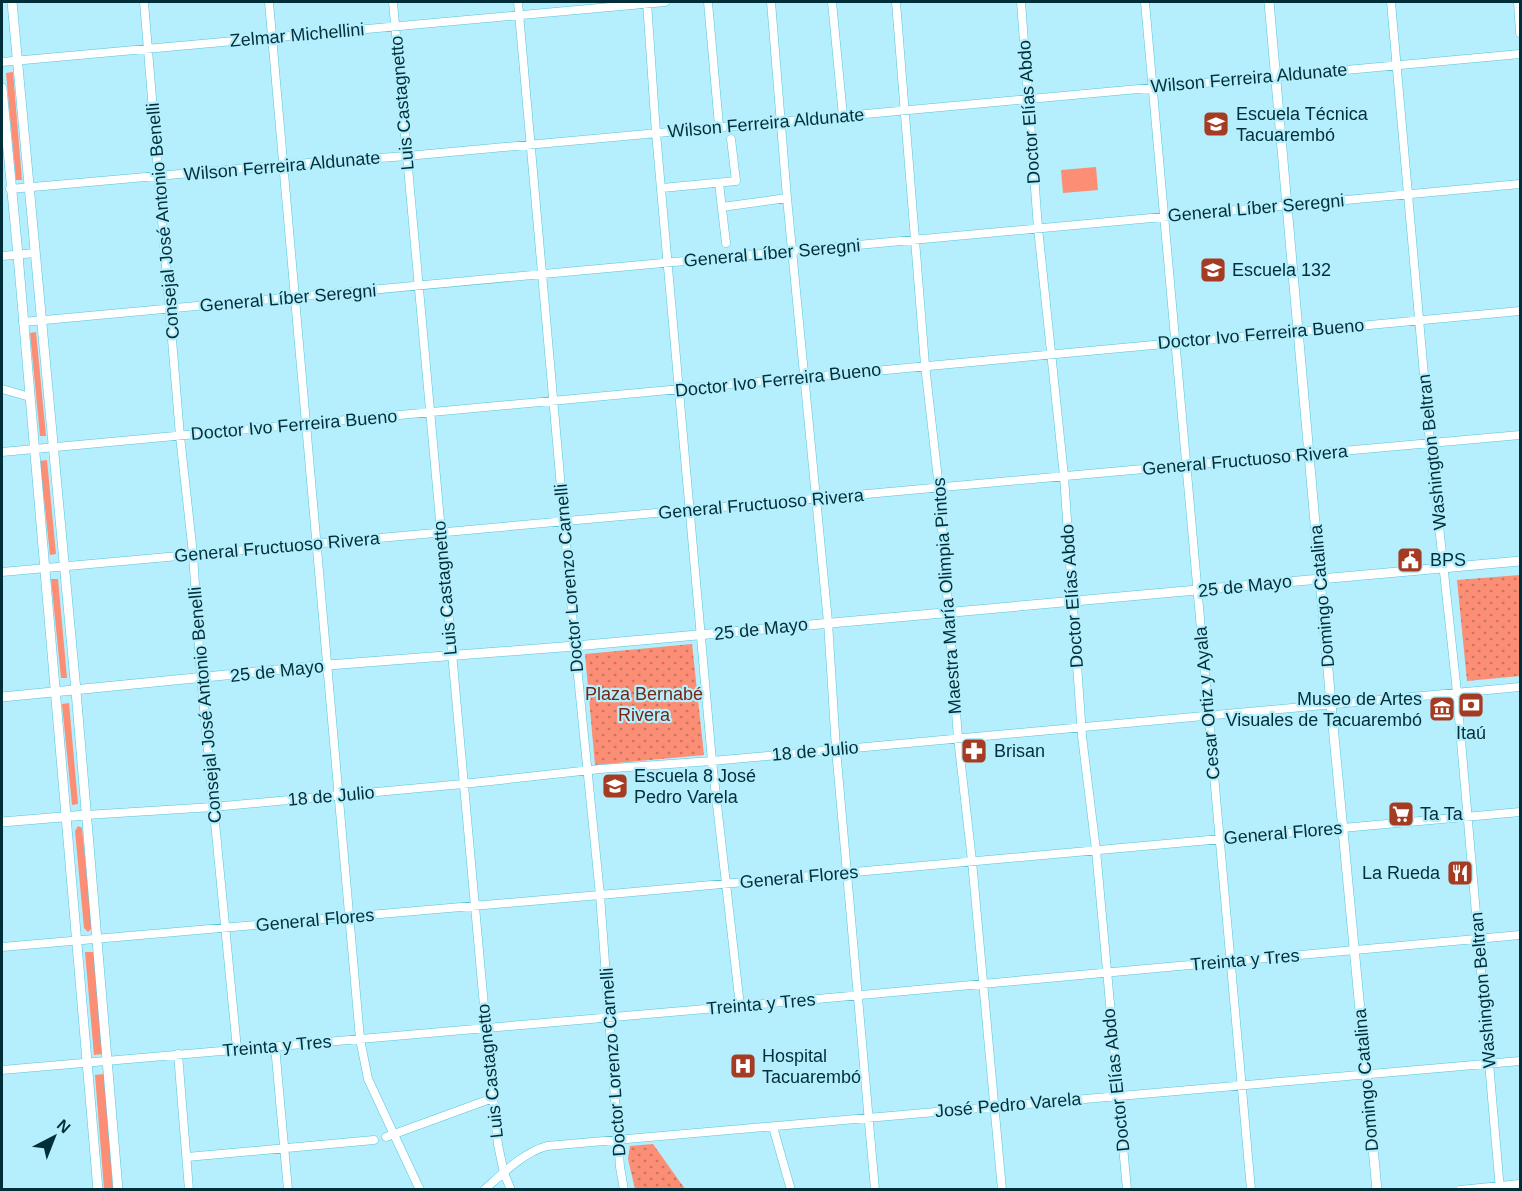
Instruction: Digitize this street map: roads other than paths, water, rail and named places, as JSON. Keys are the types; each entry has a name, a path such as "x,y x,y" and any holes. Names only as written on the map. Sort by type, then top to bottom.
{"street":[{"path":"12,2 76,691 118,1190"},
{"name":"Consejal José Antonio Benelli","path":"144,2 180,436 193,554 201,678 237,1049"},
{"path":"268,2 360,1039 368,1079 390,1136 420,1190"},
{"name":"Luis Castagnetto","path":"393,2 450,656 486,1028 498,1145 504,1173 511,1190"},
{"name":"Doctor Lorenzo Carnelli","path":"518,2 575,646 600,896 621,1182 624,1190"},
{"path":"647,2 656,133 712,761 740,1006"},
{"name":"Zelmar Michellini","path":"2,62 665,2"},
{"path":"708,2 719,126"},
{"path":"771,2 787,198 828,622 836,749 875,1190"},
{"path":"832,2 843,116"},
{"name":"Maestra María Olimpia Pintos","path":"896,2 926,365 939,488 958,738 972,861 1002,1190"},
{"name":"Doctor Elías Abdo","path":"1021,2 1038,228 1064,476 1082,727 1096,849 1127,1190"},
{"name":"Cesar Ortiz y Ayala","path":"1145,2 1251,1190"},
{"name":"Domingo Catalina","path":"1269,2 1342,827 1377,1190"},
{"name":"Washington Beltran","path":"1391,2 1430,443 1468,817 1500,1188"},
{"path":"1518,2 1521,33"},
{"name":"Wilson Ferreira Aldunate","path":"10,189 407,156 1521,54"},
{"path":"2,88 98,1190"},
{"path":"662,188 736,180 732,139"},
{"path":"719,183 726,243"},
{"name":"General Líber Seregni","path":"23,322 1521,184"},
{"path":"722,207 787,198"},
{"path":"2,256 35,253"},
{"name":"Doctor Ivo Ferreira Bueno","path":"2,452 1521,311"},
{"path":"2,389 30,397"},
{"name":"General Fructuoso Rivera","path":"2,572 1521,435"},
{"name":"25 de Mayo","path":"2,697 328,665 575,646 1521,561"},
{"name":"18 de Julio","path":"2,822 213,807 587,770 712,761 1521,687"},
{"name":"General Flores","path":"2,947 600,896 1521,812"},
{"name":"Treinta y Tres","path":"2,1070 1521,935"},
{"path":"275,1046 288,1190"},
{"path":"178,1054 189,1190"},
{"name":"José Pedro Varela","path":"484,1190 539,1148 1521,1061"},
{"path":"390,1136 493,1098"},
{"path":"773,1127 791,1190"},
{"path":"187,1157 374,1140"},
{"path":"1460,1190 1500,1188 1521,1184"}],"place":[{"name":"Escuela Técnica Tacuarembó","path":"1216,124"},
{"name":"Escuela 132","path":"1213,270"},
{"name":"BPS","path":"1410,560"},
{"name":"Itaú","path":"1471,705"},
{"name":"Museo de Artes Visuales de Tacuarembó","path":"1442,709"},
{"name":"Brisan","path":"974,751"},
{"name":"Escuela 8 José Pedro Varela","path":"615,786"},
{"name":"Ta Ta","path":"1401,814"},
{"name":"La Rueda","path":"1460,873"},
{"name":"Hospital Tacuarembó","path":"743,1066"}],"park label":[{"name":"Plaza Bernabé Rivera","path":"644,704"}]}
